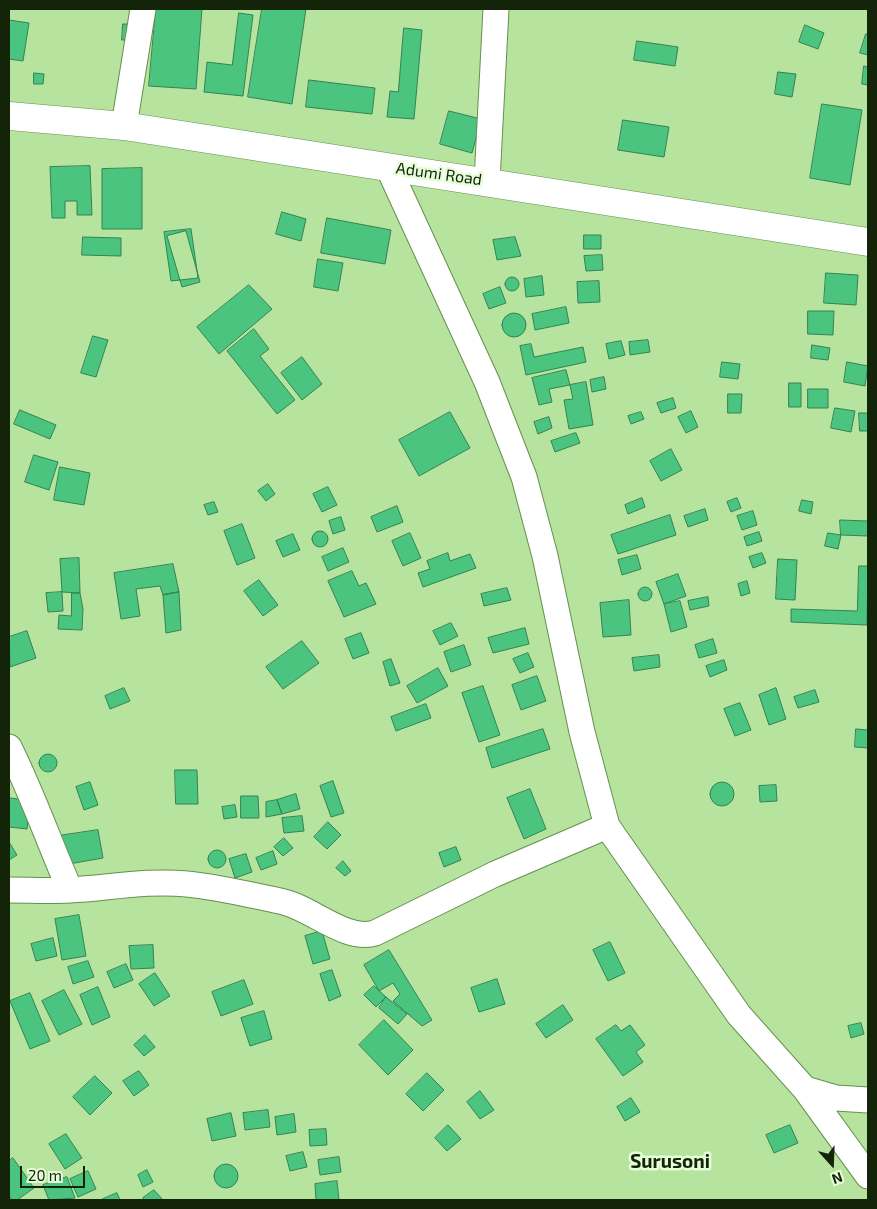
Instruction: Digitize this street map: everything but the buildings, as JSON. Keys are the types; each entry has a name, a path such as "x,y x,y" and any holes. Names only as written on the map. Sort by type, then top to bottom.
{"main road":[{"name":"Adumi Road","path":"9,116 124,126 487,181 868,242"}],"street":[{"path":"124,126 143,9"},
{"path":"487,181 496,9"},
{"path":"388,167 488,382 524,477 545,556 582,732 607,826 739,1015 805,1089 868,1176"},
{"path":"9,747 28,785 47,839 70,890"},
{"path":"9,890 70,890 138,884 187,884 283,901 304,908 349,932 363,936 375,933 495,874 607,826"},
{"path":"805,1089 836,1098 868,1100"}],"district":[{"name":"Surusoni","path":"670,1162"}]}
